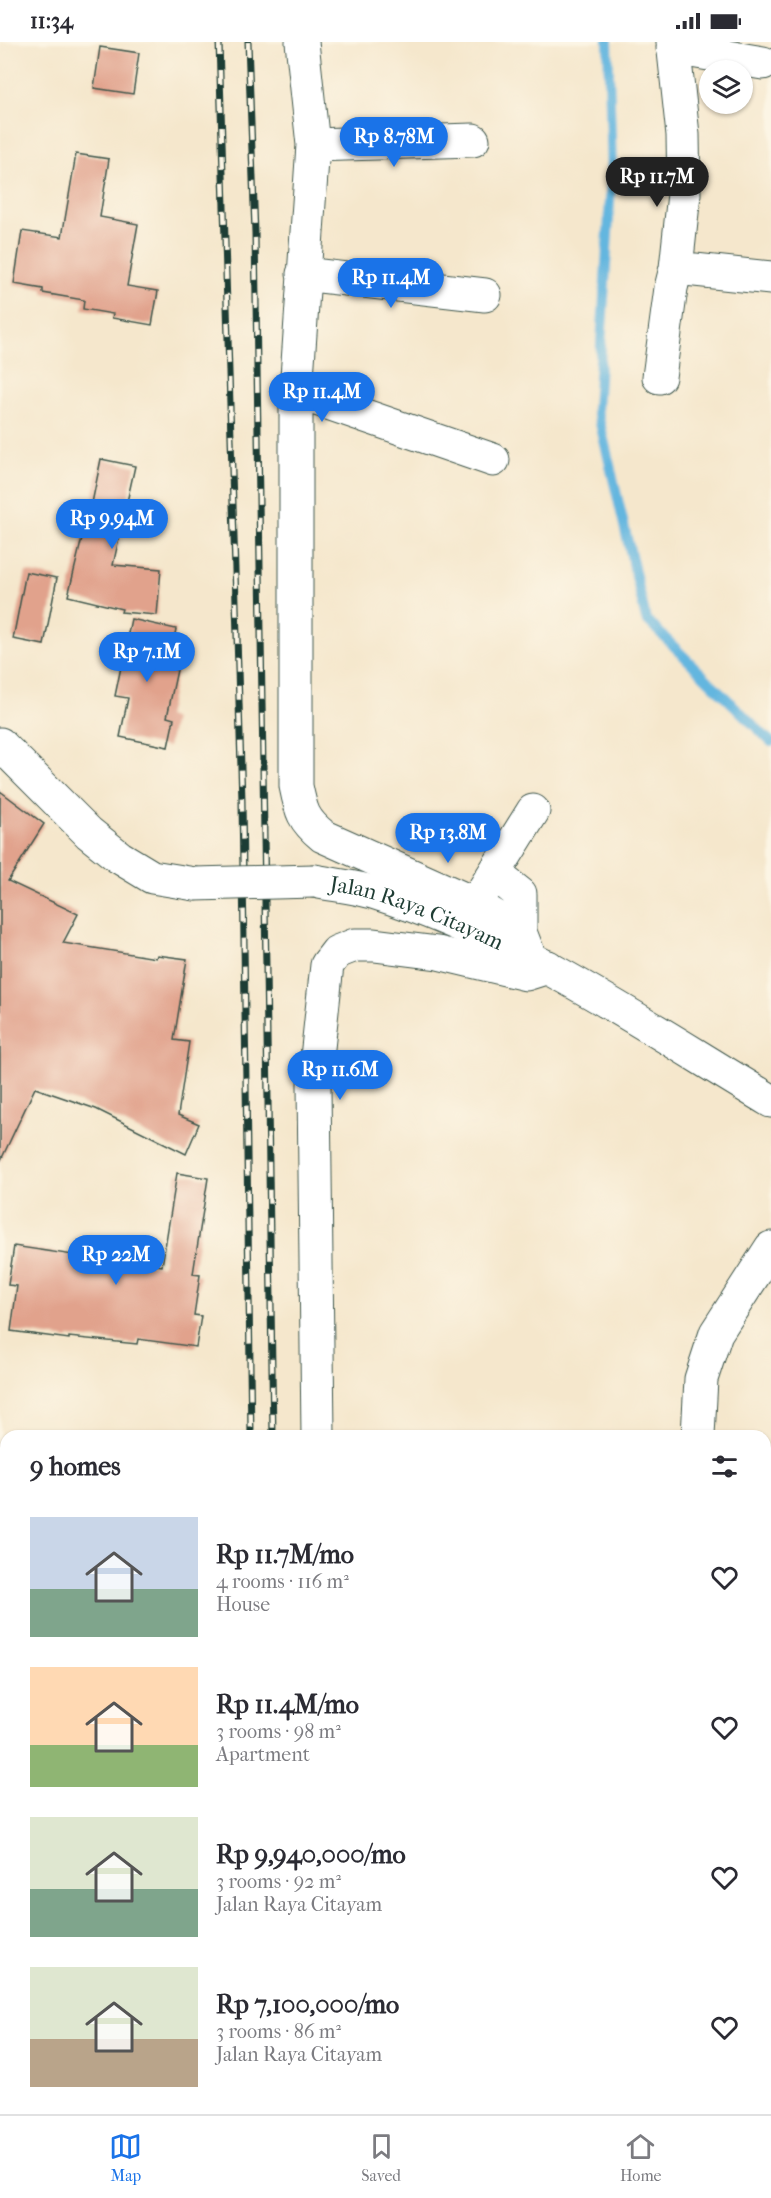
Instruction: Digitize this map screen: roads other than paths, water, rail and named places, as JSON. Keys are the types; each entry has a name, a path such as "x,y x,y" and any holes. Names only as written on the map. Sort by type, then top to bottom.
{"street":[{"path":"302,42 313,145 296,392 296,786 301,813 323,836 474,904 533,952"},
{"path":"659,377 671,288 676,268 684,182 683,135 673,45 763,63"},
{"path":"313,145 473,140"},
{"path":"676,268 771,278"},
{"path":"303,274 484,295"},
{"path":"296,392 493,460"},
{"name":"Jalan Raya Citayam","path":"0,744 89,833 119,857 152,877 195,884 314,881 375,892 533,952 771,1101"},
{"path":"474,904 533,811"},
{"path":"318,1430 314,1085 327,965 337,952 355,945 374,945 438,953 526,974 533,952 520,894 495,874"},
{"path":"698,1430 701,1379 716,1333 771,1248"}],"waterway":[{"path":"608,42 612,169 597,410 646,619 771,742"}],"railway":[{"path":"219,42 242,801 251,1430"},
{"path":"248,42 255,233 273,1430"}]}
